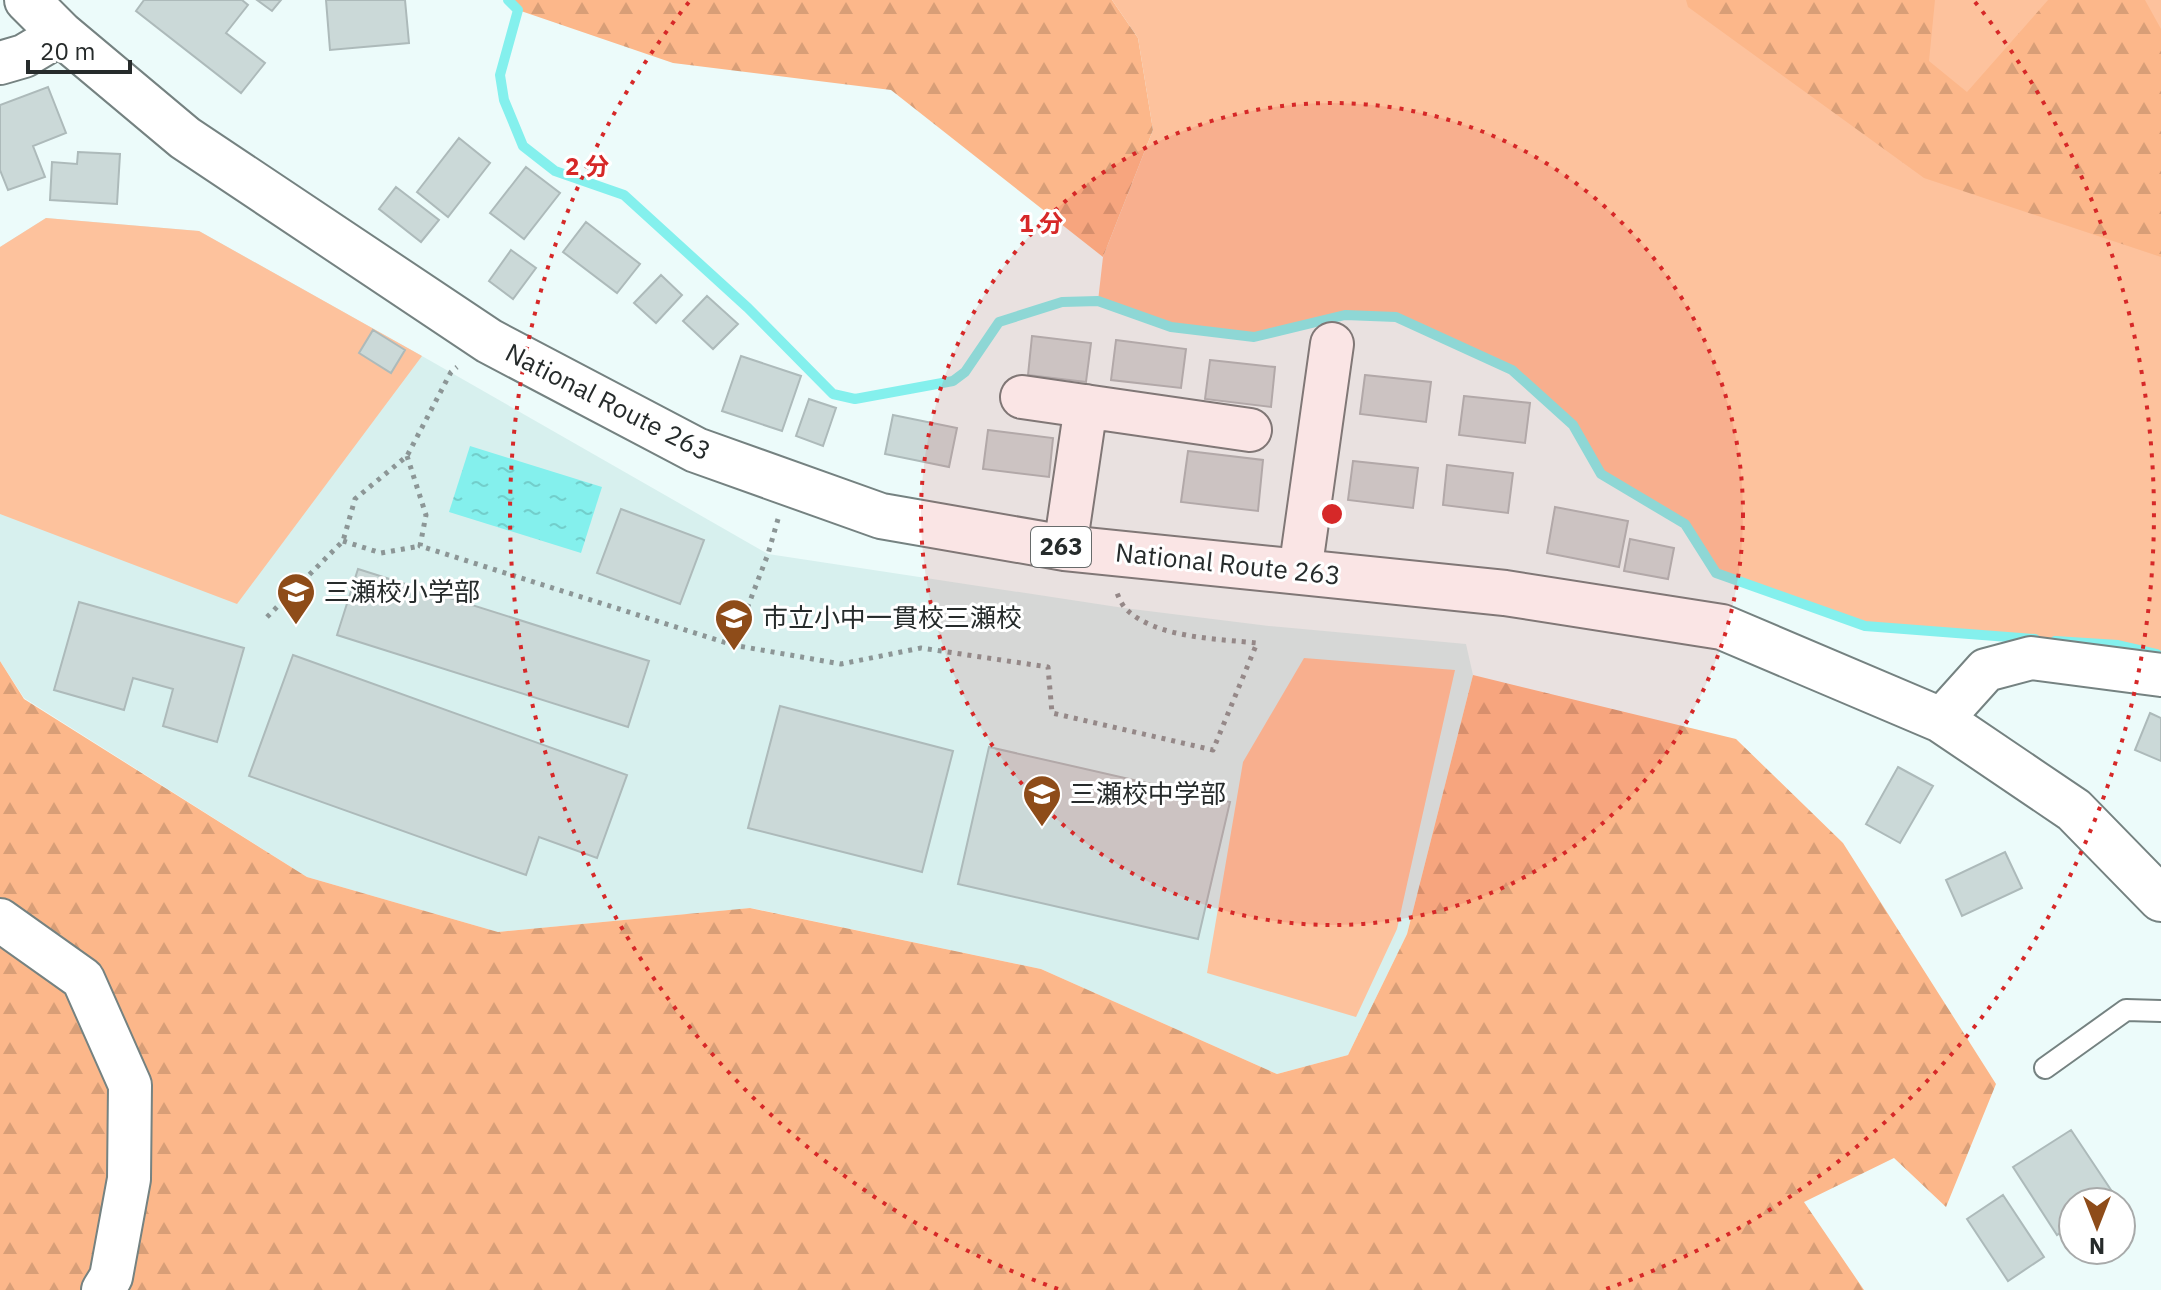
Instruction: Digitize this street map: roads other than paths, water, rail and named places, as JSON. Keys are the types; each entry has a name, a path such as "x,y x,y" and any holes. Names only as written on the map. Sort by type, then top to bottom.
{"highway":[{"name":"National Route 263","path":"27,0 61,34 185,138 489,341 696,450 881,516 1065,548 1505,593 1722,627 1941,720 2074,810 2161,899"}],"street":[{"path":"0,63 24,56 61,34"},
{"path":"1300,572 1332,344"},
{"path":"1022,397 1250,430"},
{"path":"1065,548 1086,406"},
{"path":"1941,720 1986,670 2031,658 2161,675"},
{"path":"0,920 83,979 130,1085 129,1179 111,1277 103,1290"}],"lane":[{"path":"2045,1068 2126,1010 2161,1011"}],"water":[{"path":"470,446 602,487 581,553 449,512"}],"waterway":[{"path":"508,0 518,10 500,75 504,100 523,146 555,171 624,195 748,308 833,394 855,399 953,381 965,372 999,322 1062,302 1098,301 1171,327 1254,337 1345,315 1396,317 1512,370 1573,425 1601,474 1685,524 1716,573 1865,626 2035,639"},
{"path":"2055,641 2118,645 2157,654"}],"place":[{"name":"三瀬校小学部","path":"296,626"},
{"name":"市立小中一貫校三瀬校","path":"734,652"},
{"name":"三瀬校中学部","path":"1042,828"}]}
